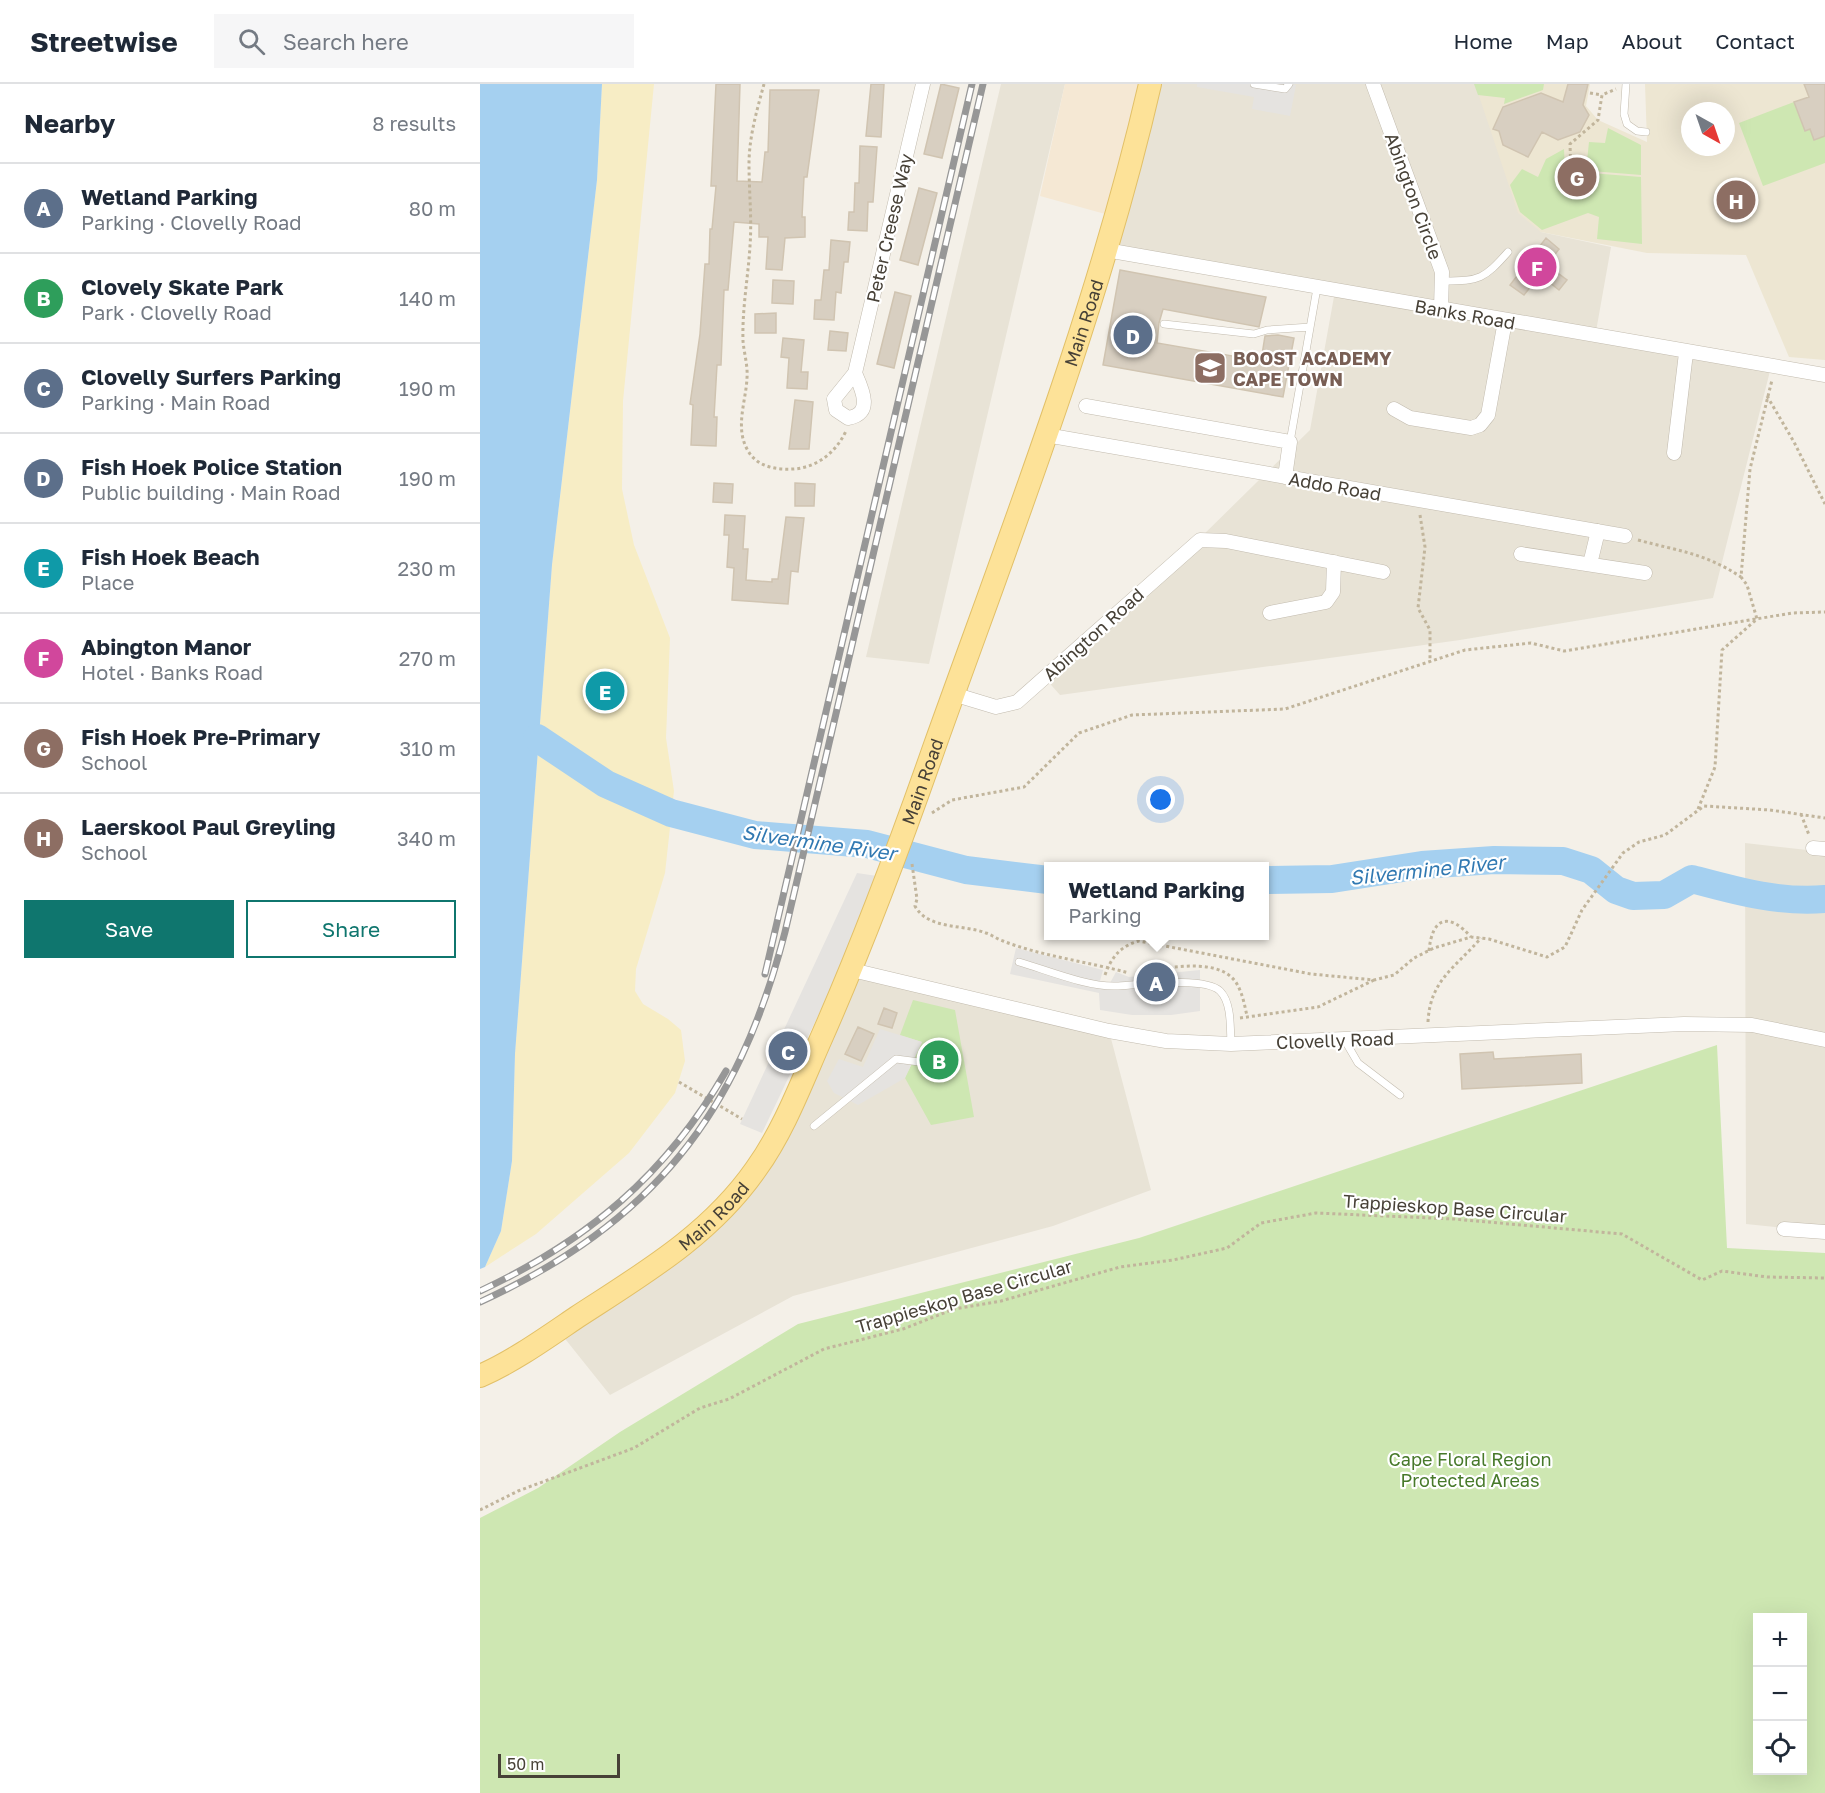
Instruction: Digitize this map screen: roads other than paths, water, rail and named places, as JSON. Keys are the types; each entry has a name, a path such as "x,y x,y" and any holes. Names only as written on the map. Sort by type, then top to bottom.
{"main road":[{"name":"Main Road","path":"480,1376 514,1358 686,1245 733,1200 760,1163 785,1119 852,970 890,872 1046,435 1106,250 1136,146 1150,84"}],"street":[{"name":"Peter Creese Way","path":"855,373 865,402 861,412 848,418 836,410 834,399 839,389 855,373 923,84"},
{"name":"Abington Circle","path":"1373,84 1444,281 1442,309"},
{"name":"Banks Road","path":"1106,250 1686,353 1825,375"},
{"path":"1394,409 1410,418 1471,428 1480,425 1488,415 1505,321"},
{"path":"1674,453 1686,353"},
{"path":"1086,406 1290,442 1285,477"},
{"name":"Addo Road","path":"1046,435 1625,536"},
{"path":"1590,564 1598,531"},
{"name":"Abington Road","path":"953,694 996,707 1017,702 1196,542 1204,539 1226,541 1383,572"},
{"path":"1521,554 1645,573"},
{"path":"1270,613 1326,602 1333,592 1334,562"},
{"name":"Clovelly Road","path":"852,970 1109,1031 1166,1041 1231,1044 1735,1024 1825,1040"},
{"path":"1784,1229 1825,1232"}],"lane":[{"path":"1254,84 1283,89 1289,84"},
{"path":"1626,85 1624,114 1627,124 1637,131 1646,132"},
{"path":"1444,281 1480,279 1487,275 1508,252"},
{"path":"1290,442 1317,288"},
{"path":"1164,324 1254,334 1267,330 1310,327"},
{"path":"1018,962 1102,986 1162,984 1203,985 1216,988 1226,1001 1231,1044"},
{"path":"1344,1039 1358,1063 1400,1095"},
{"path":"814,1126 896,1059 935,1064"}],"water":[{"path":"480,84 602,84 597,180 552,565 515,1054 512,1161 501,1231 485,1267 480,1269"}],"waterway":[{"name":"Silvermine River","path":"537,738 606,784 671,813 755,835 867,844 966,870 1044,880"},
{"name":"Silvermine River","path":"1269,880 1332,879 1422,865 1494,860 1563,861 1591,870 1616,890 1633,896 1664,895 1692,879 1775,898 1825,899"}],"railway":[{"path":"765,974 972,84"},
{"path":"480,1302 541,1271 594,1237 640,1198 679,1156 713,1109 742,1056 765,997 785,932 983,84"},
{"path":"480,1291 555,1250 589,1227 621,1201 677,1142 703,1108 726,1071"}],"place":[{"name":"Fish Hoek Pre-Primary","path":"1577,177"},
{"name":"Laerskool Paul Greyling","path":"1736,200"},
{"name":"Abington Manor","path":"1537,267"},
{"name":"Fish Hoek Police Station","path":"1133,335"},
{"name":"BOOST ACADEMY CAPE TOWN","path":"1210,368"},
{"name":"Fish Hoek Beach","path":"605,691"},
{"name":"Wetland Parking","path":"1156,982"},
{"name":"Clovelly Surfers Parking","path":"788,1051"},
{"name":"Clovely Skate Park","path":"939,1060"}],"park label":[{"name":"Cape Floral Region Protected Areas","path":"1470,1469"}]}
